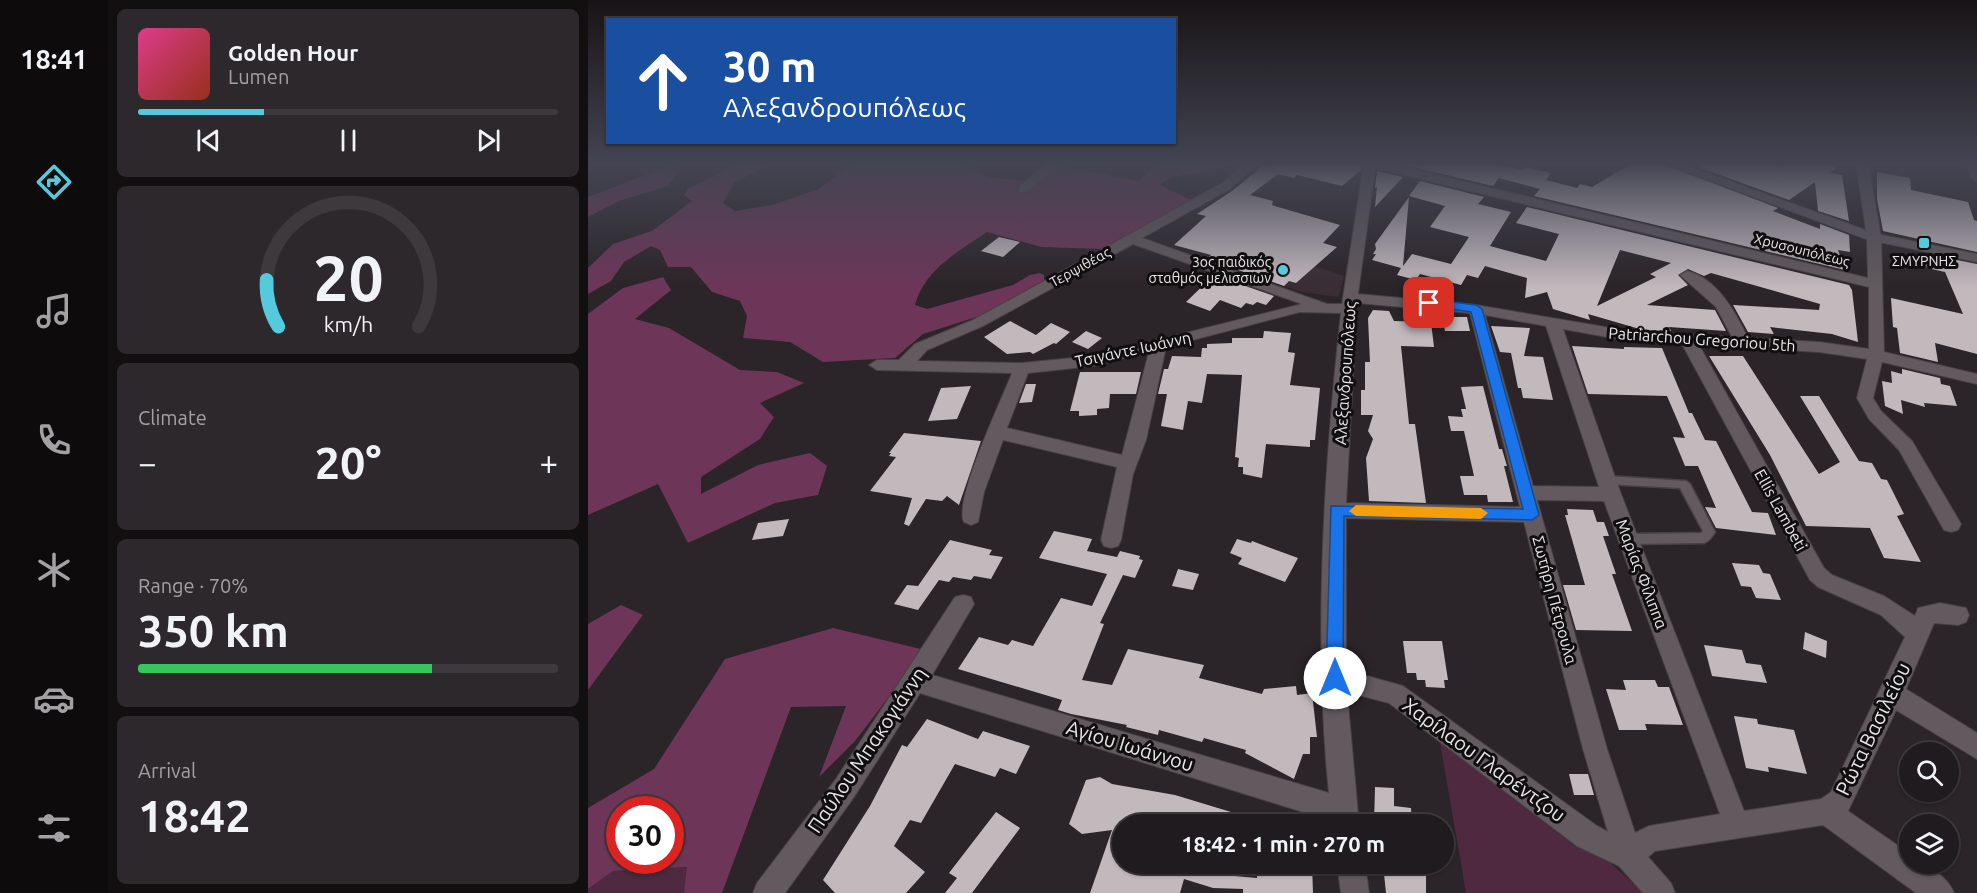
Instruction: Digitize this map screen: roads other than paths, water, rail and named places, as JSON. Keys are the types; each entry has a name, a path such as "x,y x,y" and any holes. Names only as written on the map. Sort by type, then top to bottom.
{"street":[{"name":"Τερψιθέας","path":"904,365 921,347 978,323 1191,205"},
{"name":"Αλεξανδρουπόλεως","path":"1345,814 1335,678 1336,510 1349,303 1361,205"},
{"name":"Χρυσουπόλεως","path":"1549,205 1876,284"},
{"path":"1784,205 1874,237 1977,258"},
{"path":"1869,205 1874,237 1876,355 1865,398 1875,415 1906,446 1952,524"},
{"path":"1132,239 1325,307"},
{"path":"1687,275 1719,298 1726,307 1742,343"},
{"name":"Τσιγάντε Ιωάννη","path":"878,365 1022,368 1093,361 1300,308 1349,303"},
{"name":"Patriarchou Gregoriou 5th","path":"1349,303 1429,303 1629,336 1819,347 1876,355 1977,379"},
{"name":"Σωτήρη Πέτρουλα","path":"1476,309 1595,748 1629,856"},
{"name":"Μαρίας Φίλιππα","path":"1553,323 1609,487 1736,823"},
{"name":"Ellis Lambeti","path":"1688,340 1817,574 1825,581 1899,615 1910,623 1917,636"},
{"path":"1111,540 1124,474 1129,463 1158,346"},
{"path":"970,518 974,492 1022,368"},
{"path":"998,432 1129,463"},
{"path":"1526,493 1609,487"},
{"path":"1336,510 1532,515"},
{"name":"Παύλου Μπακογιάννη","path":"773,890 915,681 963,604"},
{"name":"Ρώτα Βασιλείου","path":"1629,856 1649,839 1736,823 1826,811 1840,801 1892,694 1926,615 1940,612 1958,615"},
{"name":"Χαρίλαου Γλαρέντζου","path":"1335,678 1395,694 1587,836 1629,856"},
{"name":"Αγίου Ιωάννου","path":"915,681 1332,814"},
{"path":"1892,694 1977,747"},
{"path":"1826,811 1940,893"},
{"path":"1629,856 1661,893"},
{"path":"1353,874 1355,893"}],"lane":[{"path":"1609,487 1682,484 1686,487 1709,532 1704,538 1630,539"}],"place":[{"name":"ΣΜΥΡΝΗΣ","path":"1924,243"},
{"name":"3ος παιδικός σταθμός μελισσιων","path":"1283,270"}]}
